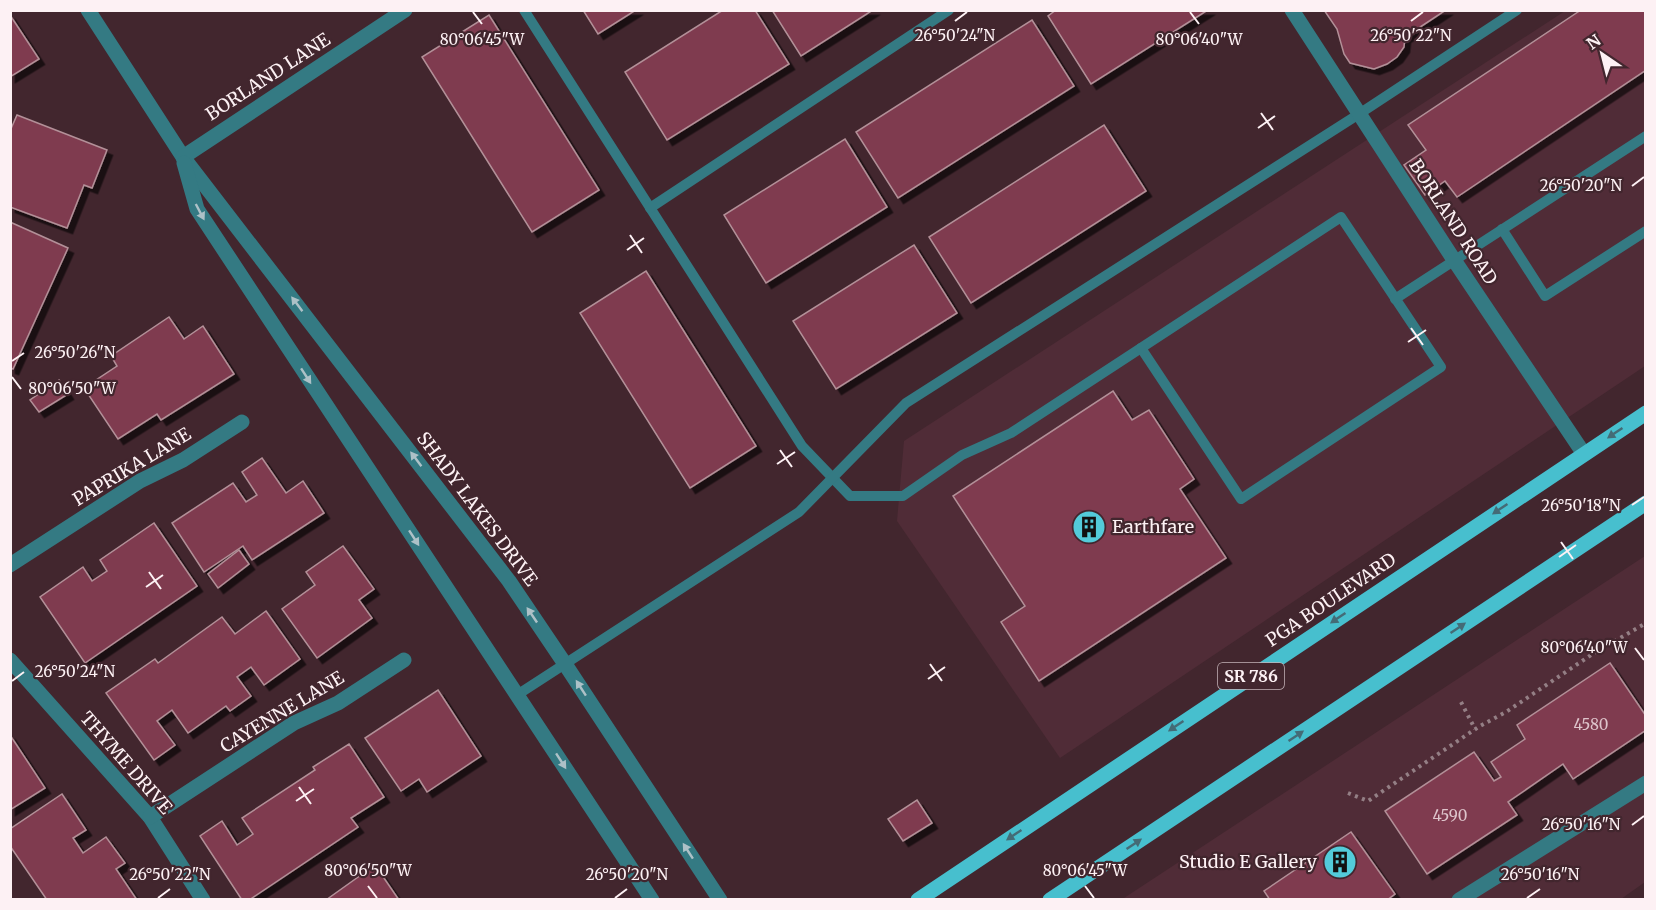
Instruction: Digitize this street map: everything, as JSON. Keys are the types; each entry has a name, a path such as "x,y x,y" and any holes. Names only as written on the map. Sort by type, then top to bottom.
{"main road":[{"name":"PGA BOULEVARD","path":"918,900 1646,413"},
{"path":"1050,900 1646,503"}],"street":[{"name":"SHADY LAKES DRIVE","path":"88,10 183,157 502,572 720,900"},
{"name":"BORLAND LANE","path":"183,157 405,10"},
{"name":"BORLAND ROAD","path":"1292,10 1454,260 1584,454"},
{"name":"SHADY LAKES DRIVE","path":"183,157 196,209 652,900"},
{"name":"PAPRIKA LANE","path":"10,565 140,481 183,460 242,422"},
{"name":"THYME DRIVE","path":"10,660 150,817 203,900"},
{"name":"CAYENNE LANE","path":"150,817 294,723 338,703 404,660"},
{"path":"1459,900 1646,783"}],"lane":[{"path":"524,10 802,446 850,496 903,496 962,455 1011,433 1341,217 1440,367 1241,499 1142,348"},
{"path":"650,208 949,10"},
{"path":"517,695 799,512 906,403 1359,114 1517,10"},
{"path":"1395,299 1646,136"},
{"path":"1502,230 1545,296 1646,231"}],"path":[{"path":"1348,793 1368,801 1475,729 1506,712 1594,653 1646,623"},
{"path":"1461,702 1475,729"}],"shaded area":[{"path":"1565,11 1645,11 1645,366 1060,758 897,521 904,441"},
{"path":"1645,556 1645,882 1621,899 1121,900"}],"building":[{"path":"583,10 636,10 598,34"},
{"path":"723,10 755,10 789,64 667,140 625,72"},
{"path":"772,10 873,10 801,56"},
{"path":"1056,10 1208,10 1091,84 1048,16"},
{"path":"1324,10 1446,10 1405,37 1404,47 1397,57 1374,69 1350,63 1344,54 1337,29"},
{"path":"1581,10 1646,10 1646,70 1457,197 1445,181 1425,195 1404,165 1426,150 1408,125"},
{"path":"10,15 39,59 10,77"},
{"path":"489,15 599,190 532,232 422,57"},
{"path":"1032,20 1074,86 898,198 856,132"},
{"path":"17,115 107,150 92,188 84,185 67,228 10,207 10,131"},
{"path":"1104,125 1146,191 971,303 929,237"},
{"path":"845,139 887,207 766,283 724,215"},
{"path":"10,222 68,248 13,369 10,368"},
{"path":"914,245 957,313 836,389 793,321"},
{"path":"646,271 756,446 690,488 580,313"},
{"path":"169,317 184,339 203,326 234,374 161,420 157,414 118,439 84,388 117,366 111,356"},
{"path":"59,380 68,394 39,412 30,400"},
{"name":"Earthfare","path":"1113,391 1132,420 1149,410 1194,479 1180,489 1226,558 1039,681 1001,622 1025,606 953,496"},
{"path":"262,458 286,493 303,481 324,513 252,560 243,546 204,572 172,523 233,483 246,502 257,495 242,472"},
{"path":"154,523 197,586 85,663 40,597 83,567 92,581 107,571 100,560"},
{"path":"343,546 374,589 359,600 372,618 317,658 282,609 315,585 306,572"},
{"path":"239,550 249,564 218,588 208,574"},
{"path":"266,611 300,659 264,685 251,667 237,677 251,696 230,711 226,706 188,733 172,710 157,721 175,745 154,760 106,693 155,659 158,663 222,617 235,634"},
{"path":"1610,663 1646,716 1646,730 1573,779 1563,764 1508,802 1517,815 1427,874 1385,811 1474,752 1494,781 1501,777 1491,762 1525,739 1517,725"},
{"path":"438,690 481,756 427,792 419,779 401,791 365,738"},
{"path":"10,735 45,788 10,810"},
{"path":"349,744 384,797 351,818 358,827 249,900 242,900 200,836 222,821 237,845 253,834 242,818 315,770 313,767"},
{"path":"62,794 86,830 73,838 83,853 106,837 125,863 116,869 137,900 47,900 10,846 10,829"},
{"path":"917,800 932,823 903,841 888,819"},
{"name":"Studio E Gallery","path":"1351,832 1395,894 1387,900 1270,900 1264,891"},
{"path":"375,865 399,900 326,900"}],"place":[{"name":"Earthfare","path":"1089,527"},
{"name":"Studio E Gallery","path":"1340,862"}]}
